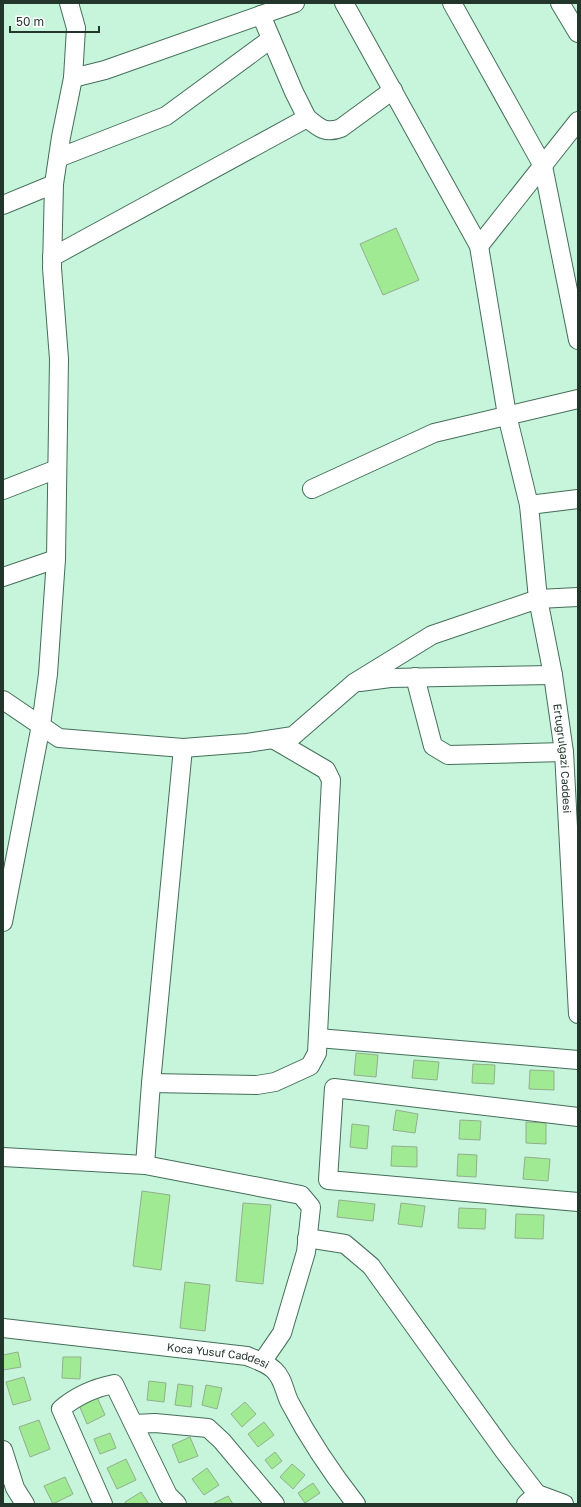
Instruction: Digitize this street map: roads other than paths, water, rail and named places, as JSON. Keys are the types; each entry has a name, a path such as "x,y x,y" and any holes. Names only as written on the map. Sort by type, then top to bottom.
{"street":[{"path":"3,922 41,725 48,674 56,558 59,359 52,256 54,184 73,78 76,28 69,3"},
{"path":"73,78 105,70 295,3"},
{"name":"Ertuğrulgazi Caddesi","path":"344,3 479,246 506,415 529,505 538,599 553,674 564,752 578,1014"},
{"path":"452,3 543,166 578,340"},
{"path":"560,3 578,33"},
{"path":"261,15 307,118 324,131 333,131 341,128 393,90"},
{"path":"58,158 166,116 271,39"},
{"path":"52,256 307,118"},
{"path":"479,246 578,121"},
{"path":"3,205 54,184"},
{"path":"312,489 434,433 578,399"},
{"path":"3,490 57,469"},
{"path":"529,505 578,499"},
{"path":"3,576 56,558"},
{"path":"3,700 59,738 183,748 293,736 354,682 432,635 538,599 578,597"},
{"path":"354,682 390,678 553,674"},
{"path":"415,677 433,746 448,755 564,752"},
{"path":"151,1083 257,1085 275,1082 310,1066 317,1053 331,780 326,770 273,739"},
{"path":"146,1165 151,1083 183,748"},
{"path":"318,1038 578,1060"},
{"path":"578,1117 334,1088 328,1180 578,1202"},
{"path":"3,1157 146,1165 301,1195 311,1207 306,1252 282,1333 262,1362"},
{"path":"308,1238 345,1244 371,1266 504,1451 531,1499 564,1504"},
{"name":"Koca Yusuf Caddesi","path":"3,1328 247,1356 262,1362 274,1370 283,1383 289,1401 315,1447 356,1504"},
{"path":"103,1504 61,1409 71,1401 100,1387 114,1384 168,1495 177,1504"},
{"path":"134,1424 155,1423 208,1428 222,1440 275,1504"},
{"path":"3,1450 15,1488 25,1504"}]}
